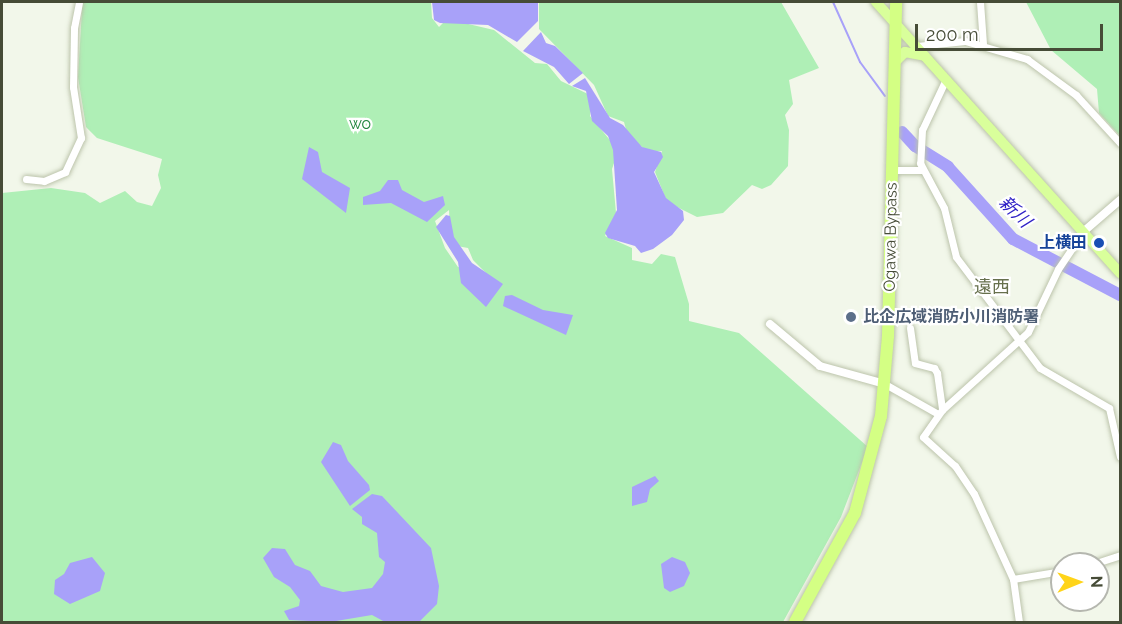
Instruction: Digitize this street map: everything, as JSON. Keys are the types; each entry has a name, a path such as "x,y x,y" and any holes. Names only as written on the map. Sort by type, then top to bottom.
{"highway":[{"name":"Ogawa Bypass","path":"795,622 855,513 875,447 885,384 896,2"}],"main road":[{"path":"876,2 1120,273"},
{"path":"895,62 905,52 925,56"}],"street":[{"path":"26,179 44,182 65,172 81,138 73,87 74,27 79,2"},
{"path":"980,2 982,44"},
{"path":"917,46 940,41 982,44 1036,64 1076,95 1120,143"},
{"path":"946,79 920,140 919,154 921,170 944,208 960,264 1018,343 1040,368 1109,408 1120,457"},
{"path":"892,170 921,170"},
{"path":"1019,622 1013,579 966,479 923,436 940,412 1018,343 1034,322 1058,269 1083,232 1120,200"},
{"path":"770,324 820,366 885,384 940,412"},
{"path":"910,328 915,363 934,368 937,373 940,412"},
{"path":"1013,579 1050,573"}],"green space":[{"name":"wo","path":"76,2 431,2 432,18 439,27 447,19 494,30 535,63 547,64 561,81 592,96 590,116 614,145 616,157 612,169 616,213 605,236 632,248 632,260 652,264 661,254 675,257 689,304 689,321 739,333 868,447 841,517 783,622 2,622 2,193 51,188 85,193 100,203 125,191 137,202 152,206 161,188 158,175 162,159 97,138 86,127 78,77 82,9","holes":["449,210 450,233 457,246 468,248 473,260 487,274 458,267 445,248 435,221"]},
{"path":"539,2 781,2 819,68 789,80 793,104 785,115 789,130 788,166 771,185 762,189 752,185 723,213 697,217 667,202 655,172 662,151 649,152 628,137 624,122 608,116 594,85 539,29"},
{"path":"1026,2 1120,2 1120,136 1099,113 1097,89 1051,50"}],"shaded area":[{"path":"432,2 538,2 538,21 517,42 488,25 440,23 434,20"},
{"path":"541,32 546,43 555,46 583,73 569,84 554,67 523,51"},
{"path":"585,78 610,118 623,125 642,147 661,152 663,157 654,172 666,198 683,211 684,220 672,235 653,249 641,253 635,246 608,238 605,233 617,210 613,150 608,136 592,121 586,91 572,86"},
{"path":"309,147 318,152 322,172 350,188 346,213 302,179"},
{"path":"388,180 398,180 402,190 424,202 443,196 445,205 427,222 391,203 363,205 363,197 380,191"},
{"path":"446,215 450,216 454,237 472,263 503,284 486,307 461,283 458,262 436,227"},
{"path":"512,295 543,310 573,315 566,335 503,306 505,296"},
{"path":"333,442 341,445 348,461 369,485 370,490 350,506 321,462"},
{"path":"655,476 659,481 650,489 647,502 632,506 632,487"},
{"path":"372,494 382,496 431,548 439,586 437,604 419,622 385,622 372,615 330,622 289,620 284,611 299,606 300,600 290,587 274,577 263,558 272,548 285,549 295,565 310,571 321,586 343,592 372,588 383,574 385,562 379,557 377,533 362,524 362,517 352,509"},
{"path":"92,557 105,573 100,591 70,604 54,594 55,580 64,574 70,563"},
{"path":"672,557 685,562 690,573 684,586 670,592 664,588 661,564"}],"waterway":[{"name":"新川","path":"833,2 860,62 885,96"},
{"name":"新川","path":"902,132 915,146 948,167 1013,239 1120,295"}],"place":[{"name":"上横田","path":"1099,243"},
{"name":"比企広域消防小川消防署","path":"851,317"}],"district":[{"name":"遠西","path":"992,287"}]}
